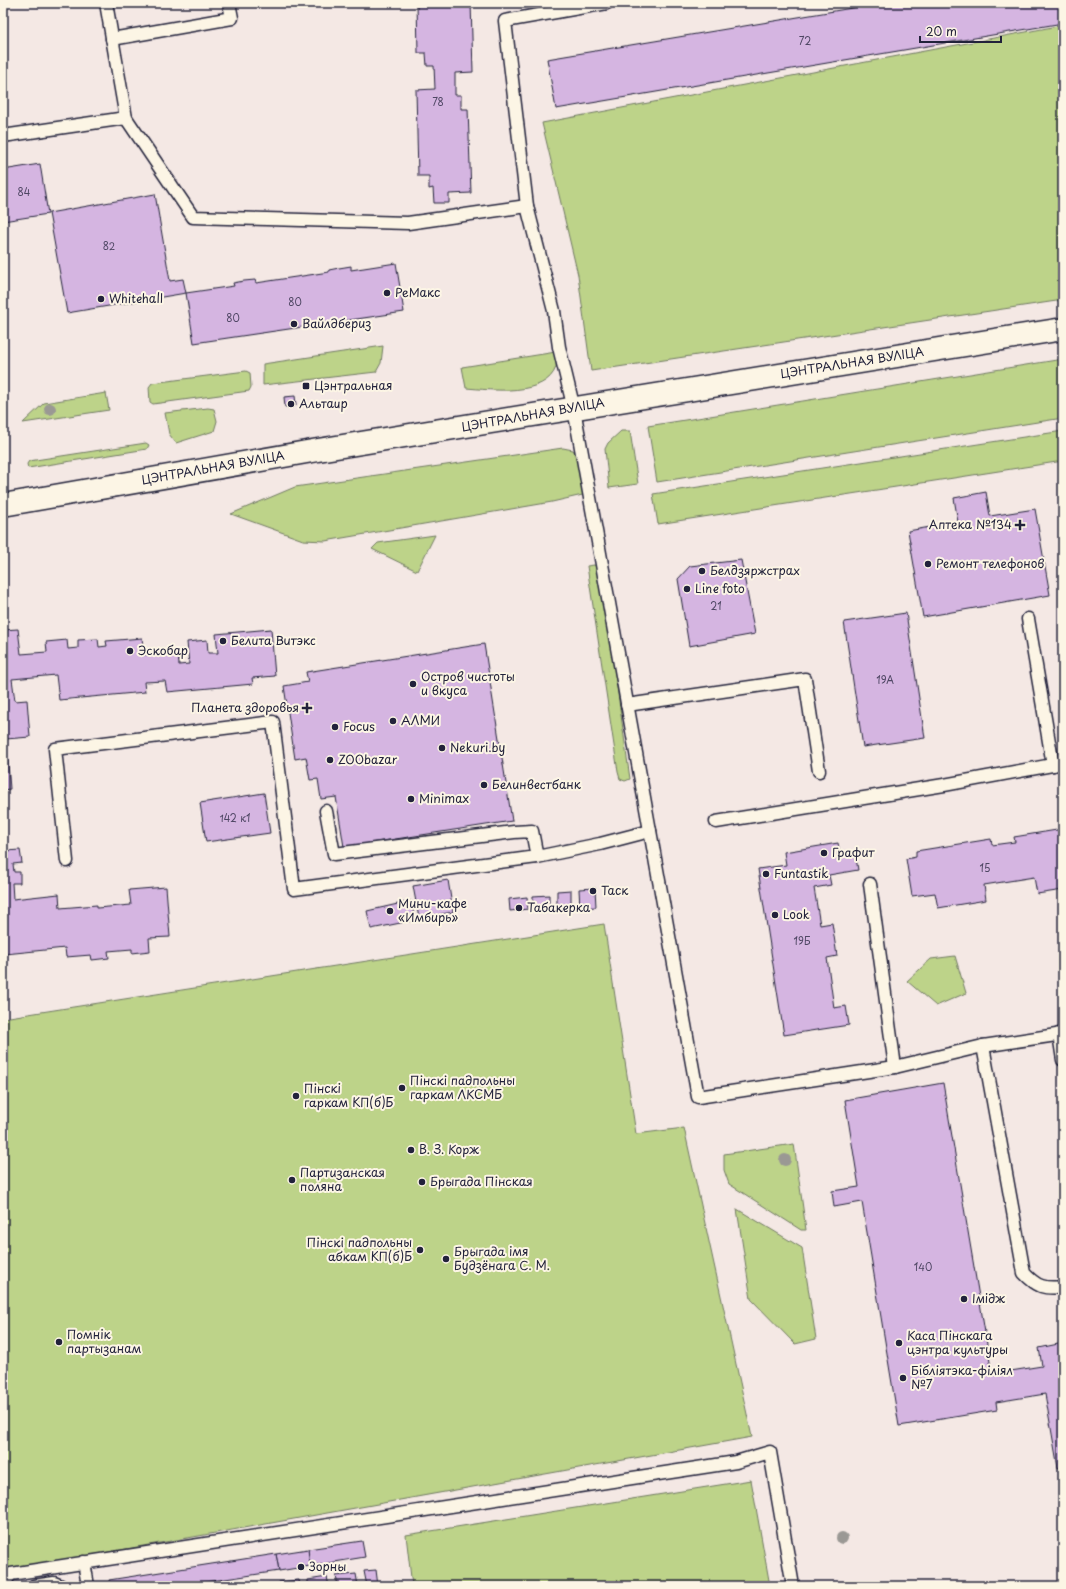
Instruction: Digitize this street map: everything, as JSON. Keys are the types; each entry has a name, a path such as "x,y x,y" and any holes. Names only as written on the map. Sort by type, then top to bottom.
{"main road":[{"name":"ЦЭНТРАЛЬНАЯ ВУЛІЦА","path":"3,505 206,469 1063,329"}],"lane":[{"path":"106,3 126,118 193,217 408,223 527,206"},
{"path":"112,39 232,18 229,3"},
{"path":"607,3 505,21 527,206 554,311 559,347 574,409 698,1097 895,1067 983,1046 1061,1034 1063,1060"},
{"path":"3,136 126,118"},
{"path":"716,822 944,785 1058,764 1028,619"},
{"path":"627,704 805,679 819,771"},
{"path":"67,860 55,749 273,722 294,889 537,857 600,844 650,831"},
{"path":"326,811 334,854 532,831 537,857"},
{"path":"870,884 895,1067"},
{"path":"983,1046 1024,1273 1035,1284 1049,1288 1063,1287"},
{"path":"5,1584 11,1574 736,1462 770,1452 793,1586"},
{"path":"84,1562 88,1586"},
{"path":"34,1586 54,1583 61,1586"}],"green space":[{"path":"1063,25 1063,300 591,371 578,275 542,123"},
{"path":"383,346 381,363 376,372 263,385 263,364"},
{"path":"556,352 556,367 550,377 541,383 517,390 466,388 462,367"},
{"path":"1063,359 1063,418 657,482 648,426"},
{"path":"246,371 250,373 251,387 249,391 153,404 150,402 149,387 152,383"},
{"path":"106,393 109,410 23,423 44,403"},
{"path":"208,408 214,409 217,421 214,431 176,443 169,434 165,413"},
{"path":"621,431 630,431 638,484 609,488 605,449 608,443"},
{"path":"1063,431 1063,461 658,524 653,494"},
{"path":"146,443 149,445 147,449 28,468 27,464 29,461"},
{"path":"563,448 573,450 580,461 587,494 552,502 325,541 303,540 231,514 295,487"},
{"path":"435,535 417,571 372,549 378,543"},
{"path":"594,565 600,567 630,779 625,781 620,779 618,772 587,566"},
{"path":"604,924 636,1134 684,1128 752,1437 3,1571 3,1018"},
{"path":"955,956 966,993 936,1006 907,981 931,959"},
{"path":"794,1144 806,1230 801,1230 729,1184 724,1170 724,1154"},
{"path":"737,1209 802,1248 816,1339 795,1344 751,1299"},
{"path":"751,1480 770,1586 412,1586 406,1535"}],"building":[{"path":"417,3 471,3 473,72 455,73 455,95 461,95 461,109 468,109 471,193 449,194 449,203 434,203 433,188 429,189 429,176 418,176 416,90 435,89 434,66 427,66 426,53 418,53"},
{"path":"882,3 1063,3 1063,23 556,109 547,59"},
{"path":"40,164 48,214 3,221 3,170"},
{"path":"155,194 170,281 183,279 186,293 67,313 49,213"},
{"path":"396,263 404,312 194,343 186,293 234,286 233,283 244,281 255,280 256,283 329,272 329,270 351,266 351,270"},
{"path":"295,396 296,405 285,407 284,397"},
{"path":"986,492 990,516 1035,509 1050,595 923,617 908,531 958,522 954,498"},
{"path":"741,560 755,634 689,646 678,579 690,566"},
{"path":"906,613 925,738 863,747 844,622"},
{"path":"18,629 21,654 47,652 46,642 67,640 68,649 78,648 78,640 98,639 99,647 107,646 106,641 142,638 144,655 178,652 179,665 189,664 187,642 207,640 208,653 218,653 216,634 271,629 275,676 252,678 253,684 167,692 165,681 144,682 145,692 59,700 56,675 12,679 15,701 27,700 30,737 6,739 10,789 3,790 3,630"},
{"name":"АЛМИ","path":"484,644 512,821 344,847 336,797 321,799 318,779 310,780 306,757 295,759 284,686 308,682 306,672"},
{"path":"264,793 270,833 206,842 200,803"},
{"path":"3,821 6,851 20,850 22,863 13,864 14,872 20,872 20,883 12,883 13,899 59,894 60,908 97,905 97,908 131,905 129,890 166,887 170,937 149,938 150,951 132,953 132,949 108,951 109,958 92,960 91,955 66,957 65,948 5,954 6,962 3,962"},
{"path":"1063,829 1063,890 1037,894 1034,877 984,885 986,900 938,908 935,893 912,896 906,859 916,857 916,851 991,839 992,845 1015,842 1014,837"},
{"path":"838,843 840,854 855,852 858,870 829,875 831,885 814,888 820,925 832,923 837,956 827,958 834,1008 846,1006 849,1025 784,1035 758,869 786,865 784,852"},
{"path":"448,880 453,912 419,918 413,886"},
{"path":"595,888 596,907 580,908 579,889"},
{"path":"571,890 571,905 557,906 557,891"},
{"path":"549,895 549,908 533,909 533,896"},
{"path":"527,897 528,909 510,911 509,899"},
{"path":"411,901 415,920 371,929 367,911"},
{"path":"943,1083 992,1374 1042,1366 1039,1348 1063,1343 1063,1467 1058,1468 1045,1394 996,1402 997,1410 899,1426 862,1202 834,1207 832,1191 859,1187 845,1100"},
{"path":"362,1541 365,1557 310,1566 308,1549"},
{"path":"308,1549 310,1566 279,1571 276,1554"},
{"path":"276,1554 279,1571 178,1586 110,1586 109,1580"},
{"path":"376,1570 378,1586 367,1586 364,1571"},
{"path":"356,1574 358,1586 338,1586 336,1576"},
{"path":"327,1577 329,1586 308,1586 308,1580"},
{"path":"299,1580 300,1586 279,1586 279,1582"}],"place":[{"name":"РеМакс","path":"387,293"},
{"name":"Whitehall","path":"101,299"},
{"name":"Вайлдбериз","path":"294,324"},
{"name":"Цэнтральная","path":"306,386"},
{"name":"Альтаир","path":"291,404"},
{"name":"Аптека №134","path":"1020,525"},
{"name":"Ремонт телефонов","path":"928,564"},
{"name":"Белдзяржстрах","path":"702,571"},
{"name":"Line foto","path":"687,589"},
{"name":"Белита Витэкс","path":"223,641"},
{"name":"Эскобар","path":"130,651"},
{"name":"Остров чистоты и вкуса","path":"413,684"},
{"name":"Планета здоровья","path":"307,708"},
{"name":"АЛМИ","path":"393,721"},
{"name":"Focus","path":"335,727"},
{"name":"Nekuri.by","path":"442,748"},
{"name":"ZOObazar","path":"330,760"},
{"name":"Белинвестбанк","path":"484,785"},
{"name":"Minimax","path":"411,799"},
{"name":"Графит","path":"824,853"},
{"name":"Funtastik","path":"766,874"},
{"name":"Таск","path":"593,891"},
{"name":"Табакерка","path":"519,908"},
{"name":"Мини-кафе «Имбирь»","path":"390,911"},
{"name":"Look","path":"775,915"},
{"name":"Пінскі падпольны гаркам ЛКСМБ","path":"402,1088"},
{"name":"Пінскі гаркам КП(б)Б","path":"296,1096"},
{"name":"В. З. Корж","path":"411,1150"},
{"name":"Партизанская поляна","path":"292,1180"},
{"name":"Брыгада Пінская","path":"422,1182"},
{"name":"Пінскі падпольны абкам КП(б)Б","path":"420,1250"},
{"name":"Брыгада імя Будзёнага С. М.","path":"446,1259"},
{"name":"Імідж","path":"964,1299"},
{"name":"Помнік партызанам","path":"59,1342"},
{"name":"Каса Пінскага цэнтра культуры","path":"899,1343"},
{"name":"Бібліятэка-філіял №7","path":"903,1378"},
{"name":"Зорны","path":"301,1567"}]}
